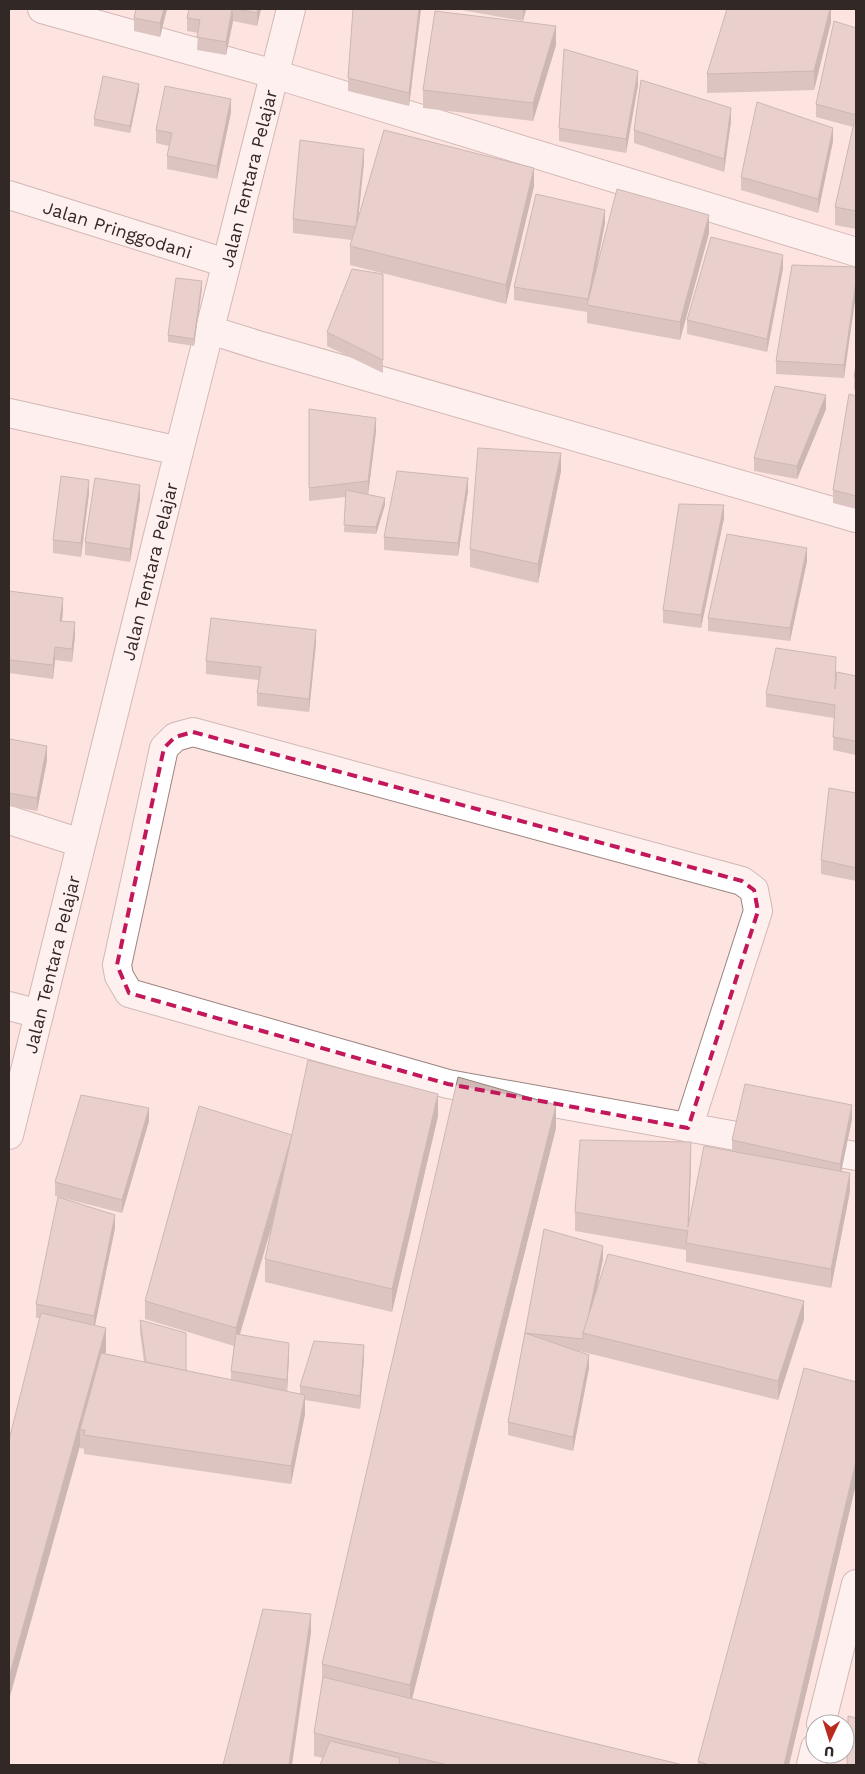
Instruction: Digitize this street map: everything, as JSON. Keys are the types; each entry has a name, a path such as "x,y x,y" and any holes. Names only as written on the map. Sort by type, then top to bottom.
{"street":[{"path":"42,9 274,74 856,252"},
{"name":"Jalan Tentara Pelajar","path":"9,1135 291,9"},
{"name":"Jalan Pringgodani","path":"9,195 226,263"},
{"path":"210,330 856,518"},
{"path":"9,413 179,451"},
{"path":"688,1128 758,911 754,890 742,881 193,732 175,737 164,748 117,964 119,976 129,993 448,1084 688,1128 856,1156"},
{"path":"9,820 81,843"},
{"path":"9,1006 39,1014"},
{"path":"824,1714 856,1584"}],"highlighted area":[{"path":"193,732 742,881 754,890 758,911 688,1128 448,1084 129,993 117,965 164,748 175,737"}],"building":[{"path":"136,9 164,9 160,23 134,18"},
{"path":"189,9 232,9 226,42 197,37 200,20 187,18"},
{"path":"237,9 258,9 257,13"},
{"path":"353,9 419,9 409,93 348,78"},
{"path":"727,9 830,9 814,71 707,74"},
{"path":"435,11 556,26 533,103 423,90"},
{"path":"834,21 856,28 856,115 816,104"},
{"path":"564,49 638,71 626,139 559,128"},
{"path":"103,76 139,84 130,126 94,119"},
{"path":"641,80 731,108 724,159 634,130"},
{"path":"165,86 231,99 217,166 167,156 172,133 156,130"},
{"path":"757,102 833,128 818,199 741,177"},
{"path":"854,123 856,123 856,211 835,207"},
{"path":"384,130 534,168 506,285 350,246"},
{"path":"300,140 364,149 356,227 293,219"},
{"path":"617,189 709,215 680,322 587,305"},
{"path":"536,194 605,210 588,299 514,287"},
{"path":"711,237 783,255 767,339 687,320"},
{"path":"792,265 856,267 856,281 844,365 776,361"},
{"path":"352,269 383,274 383,360 327,332"},
{"path":"176,278 202,281 194,339 168,335"},
{"path":"775,386 826,395 797,466 754,458"},
{"path":"849,394 856,396 856,496 833,490"},
{"path":"309,409 376,418 368,481 309,488"},
{"path":"478,448 561,453 538,564 470,549"},
{"path":"397,471 468,478 458,543 384,537"},
{"path":"61,476 89,480 81,543 53,540"},
{"path":"95,478 140,485 130,549 85,542"},
{"path":"346,490 385,498 376,527 344,525"},
{"path":"679,504 724,505 701,615 663,610"},
{"path":"727,534 807,548 790,628 708,618"},
{"path":"9,591 63,598 60,621 75,622 72,649 55,647 53,665 9,660"},
{"path":"211,618 316,630 309,699 257,693 261,667 206,661"},
{"path":"776,648 836,657 835,689 837,672 856,676 856,741 833,737 835,705 766,694"},
{"path":"10,739 47,746 37,798 9,793"},
{"path":"829,788 856,793 856,868 821,860"},
{"path":"308,1060 438,1094 392,1289 265,1259"},
{"path":"458,1077 556,1105 410,1685 322,1664"},
{"path":"745,1084 852,1105 840,1164 732,1140"},
{"path":"81,1095 149,1108 122,1200 55,1182"},
{"path":"199,1106 292,1135 236,1328 145,1301"},
{"path":"580,1140 691,1142 688,1227 704,1146 850,1173 831,1269 686,1243 688,1231 575,1212"},
{"path":"58,1197 115,1215 94,1316 36,1304"},
{"path":"544,1229 603,1246 583,1339 525,1333"},
{"path":"608,1254 804,1301 778,1381 583,1333"},
{"path":"41,1313 106,1328 9,1677 9,1440"},
{"path":"140,1320 186,1333 186,1371 146,1362"},
{"path":"525,1333 589,1355 573,1437 508,1422"},
{"path":"236,1334 289,1343 287,1380 231,1371"},
{"path":"314,1341 364,1345 360,1396 300,1386"},
{"path":"101,1353 305,1395 291,1466 84,1435 85,1430 80,1430"},
{"path":"804,1368 856,1382 856,1461 784,1765 709,1765 698,1761"},
{"path":"263,1609 311,1614 289,1765 223,1765"},
{"path":"323,1677 683,1765 448,1765 314,1733"},
{"path":"855,1718 856,1765 847,1765 855,1764"},
{"path":"330,1741 400,1758 399,1765 320,1765"}]}
